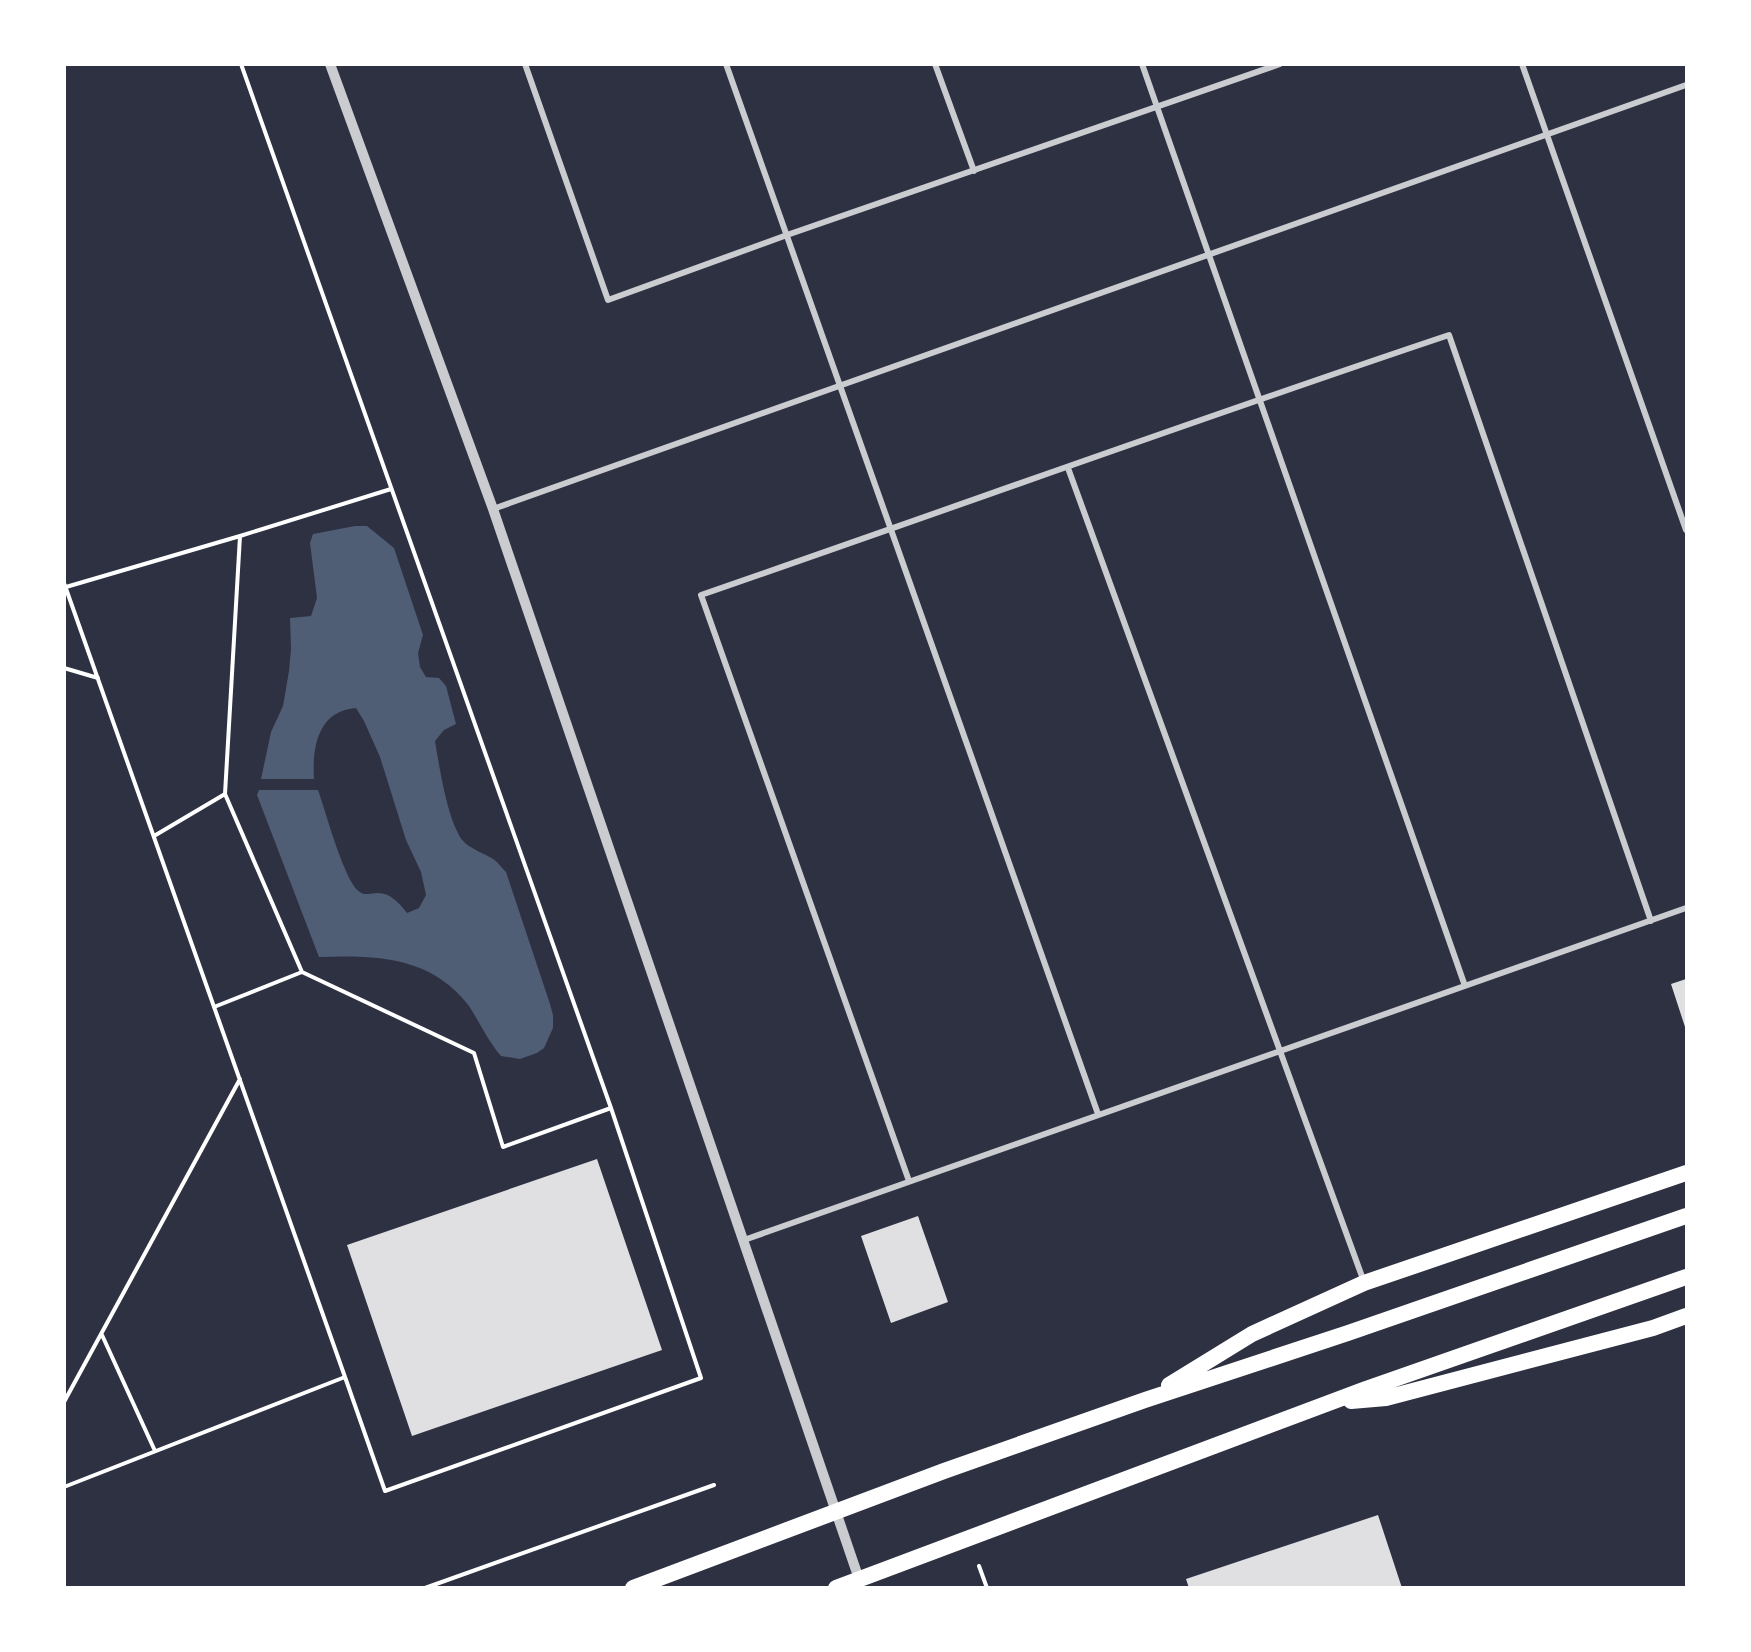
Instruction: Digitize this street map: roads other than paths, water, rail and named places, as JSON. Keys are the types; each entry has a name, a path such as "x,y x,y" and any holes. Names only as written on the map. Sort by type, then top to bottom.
{"highway":[{"path":"1145,1400 1252,1334 1364,1283 1686,1173"},
{"path":"633,1587 1145,1400 1348,1333 1686,1216"},
{"path":"836,1587 861,1583 1366,1389 1686,1277"},
{"path":"1331,1402 1386,1398 1653,1328 1686,1316"}],"street":[{"path":"330,64 493,509 861,1583"},
{"path":"525,64 608,300 787,235 1280,64"},
{"path":"726,64 1098,1114"},
{"path":"935,64 974,171"},
{"path":"1142,64 1465,986"},
{"path":"1522,64 1686,530"},
{"path":"493,509 1686,86"},
{"path":"909,1181 700,595 1068,468 1259,398 1449,335 1651,921"},
{"path":"1068,468 1364,1283"},
{"path":"744,1240 1686,908"}],"water":[{"path":"367,526 394,548 423,635 418,653 420,667 426,677 439,678 446,686 456,724 444,730 435,741 449,810 459,835 465,843 495,860 506,872 550,1004 553,1028 544,1048 520,1059 501,1056 469,1006 454,989 438,977 420,968 381,958 319,957 257,795 259,790 318,790 342,861 354,886 364,894 383,893 391,897 407,913 419,908 426,895 421,872 406,840 380,757 356,708 343,711 325,723 316,743 314,779 261,779 271,732 283,706 291,649 290,618 311,616 317,598 310,543 313,534"}]}
